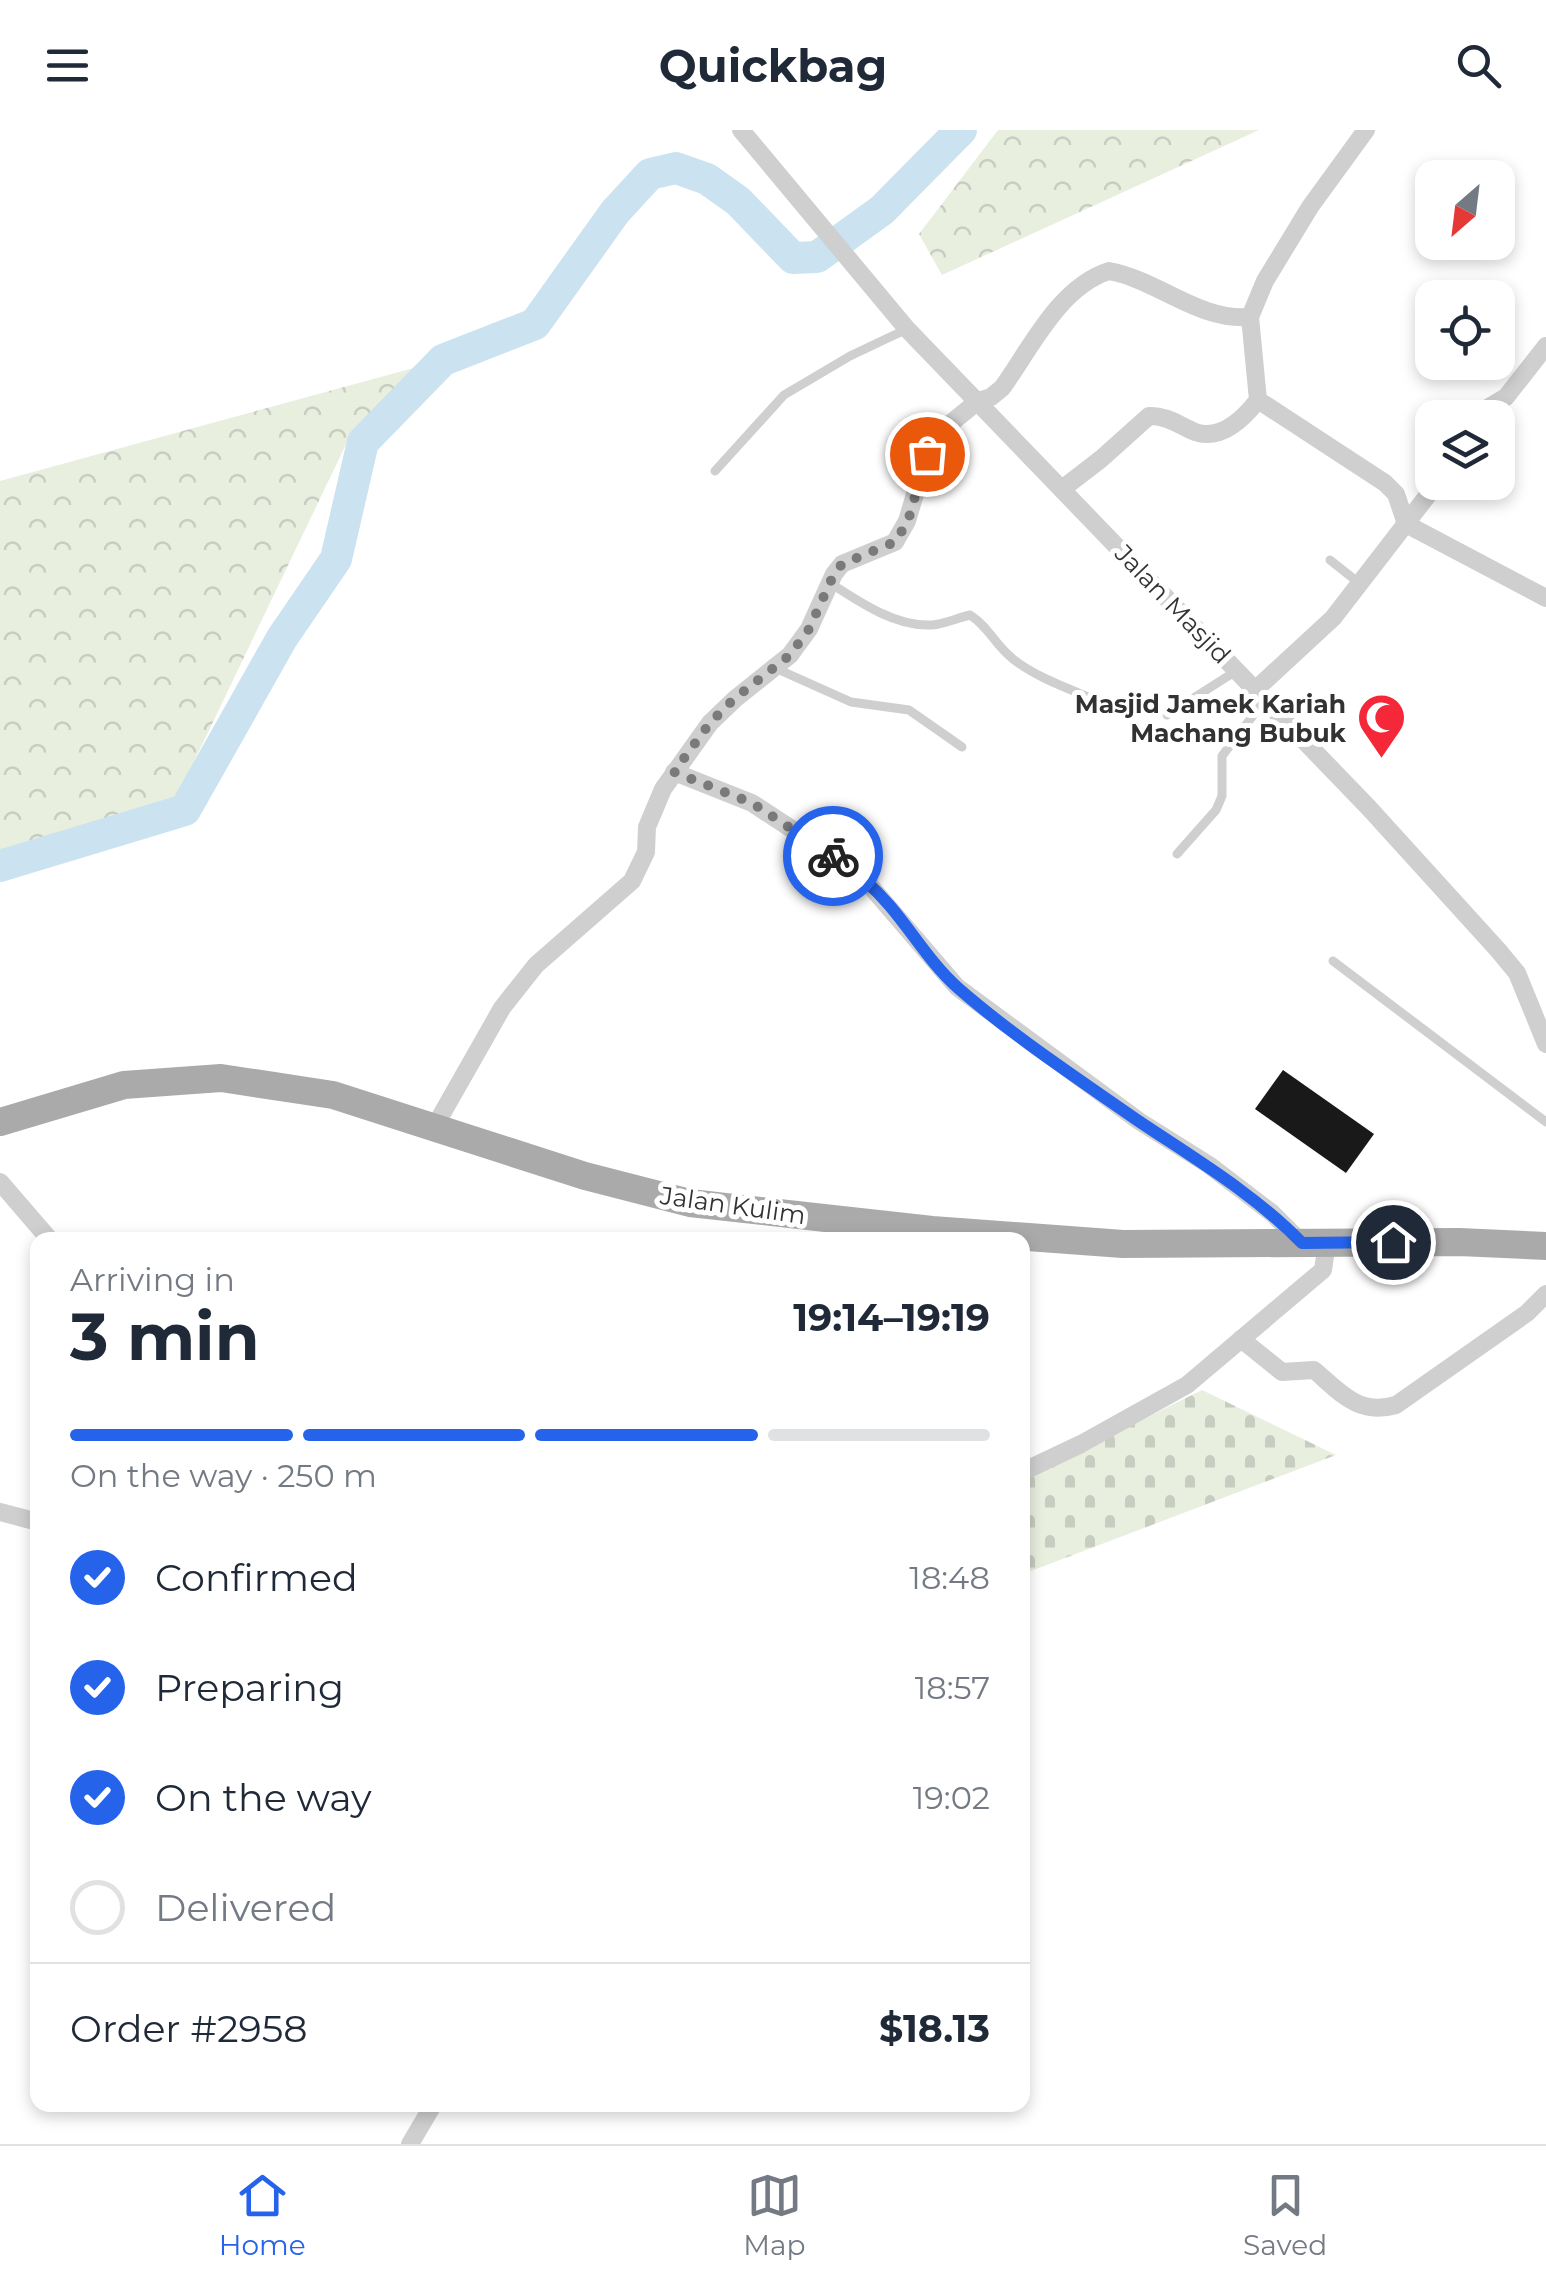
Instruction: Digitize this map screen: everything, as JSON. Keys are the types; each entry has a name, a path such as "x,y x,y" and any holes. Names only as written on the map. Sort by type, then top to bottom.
{"main road":[{"name":"Jalan Kulim","path":"0,1122 124,1085 221,1078 332,1095 585,1176 690,1203 973,1232"},
{"name":"Jalan Kulim","path":"1030,1238 1122,1244 1459,1242 1546,1246"}],"street":[{"name":"Jalan Masjid","path":"741,130 908,330 1369,808 1498,950 1517,973 1546,1044"},
{"path":"1062,489 1149,416 1175,420 1196,432 1216,432 1242,420 1258,400 1250,317 1265,281 1310,207 1366,130"},
{"path":"435,1126 502,1008 536,965 632,881 646,852 648,827 674,772 710,723 790,655 809,629 842,564 895,542 908,521 927,454 940,432 978,401 1002,388 1070,295 1093,276 1109,271 1191,306 1221,315 1250,317"},
{"path":"1501,400 1546,346"},
{"path":"1258,400 1385,483 1396,494 1406,524 1546,598"},
{"path":"1260,695 1333,618 1424,500"},
{"path":"674,772 752,803 860,874 957,987 1138,1121 1209,1165 1314,1243 1323,1270 1187,1385 1030,1468"},
{"path":"0,1182 43,1232"},
{"path":"1242,1339 1282,1372 1314,1370 1341,1397 1381,1410 1396,1406 1527,1313 1546,1294"},
{"path":"0,1512 30,1520"},
{"path":"410,2144 429,2112"}],"lane":[{"path":"715,471 784,395 850,356 908,330"},
{"path":"1330,560 1359,583"},
{"path":"830,584 911,625 937,625 970,614 986,626 994,643 1018,663 1098,701"},
{"path":"775,668 852,702 909,710 962,748"},
{"path":"1167,714 1236,670"},
{"path":"1176,854 1216,810 1222,796 1222,756 1260,695"},
{"path":"1333,961 1546,1122"}],"path":[{"path":"1098,701 1144,715 1167,714"}],"green space":[{"path":"998,130 1259,130 942,275 919,234"},
{"path":"443,360 350,436 177,797 0,852 0,481"},
{"path":"1202,1390 1336,1455 1030,1571 1030,1476"}],"building":[{"path":"1283,1070 1374,1134 1346,1173 1255,1109"}],"waterway":[{"path":"0,866 185,810 282,638 336,559 363,442 443,360 535,324 615,212 650,174 676,168 707,179 738,201 793,258 817,257 882,210 961,130"}],"way so far":[{"path":"833,856 752,803 674,772 710,723 790,655 809,629 842,564 895,542 908,521 927,454"}],"place":[{"name":"Masjid Jamek Kariah Machang Bubuk","path":"1381,760"}],"route":[{"path":"833,856 860,874 889,904 918,945 957,987 1138,1121 1209,1165 1272,1213 1302,1243 1393,1242"}]}
